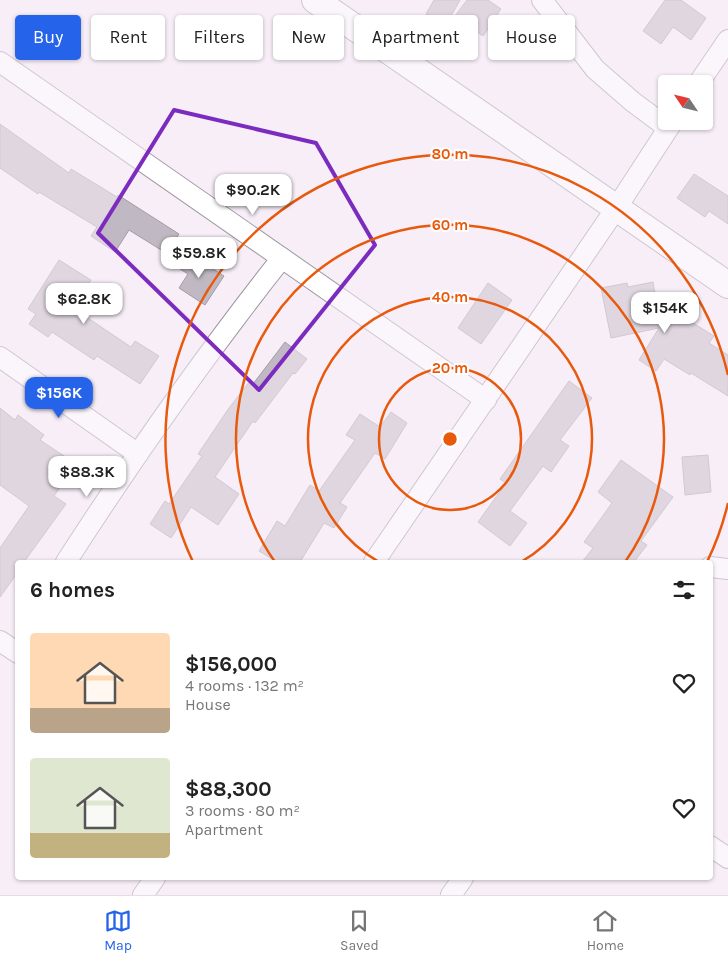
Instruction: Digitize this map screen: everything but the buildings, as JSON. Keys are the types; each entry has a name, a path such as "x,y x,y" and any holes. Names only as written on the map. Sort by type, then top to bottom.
{"street":[{"path":"314,0 728,285"},
{"path":"542,0 595,69 633,102 658,118"},
{"path":"704,75 728,40"},
{"path":"0,62 486,400"},
{"path":"375,560 617,207 667,130"},
{"path":"67,560 138,454 237,315 282,258"},
{"path":"0,357 138,454"},
{"path":"713,567 728,569"},
{"path":"713,848 728,858"},
{"path":"143,895 154,880"},
{"path":"450,895 461,880"}],"highlighted area":[{"path":"174,110 316,143 375,245 259,390 98,233"}]}
